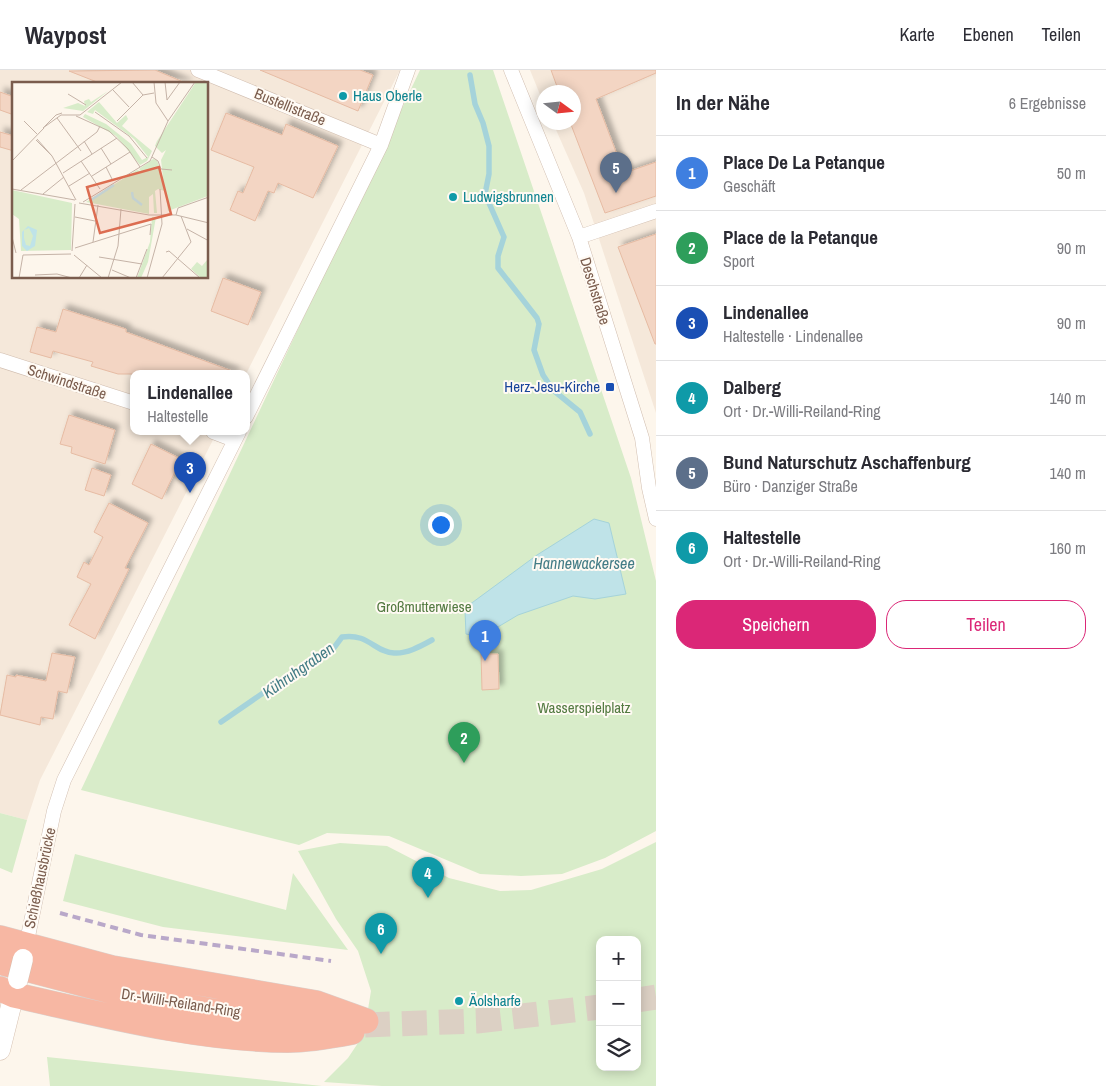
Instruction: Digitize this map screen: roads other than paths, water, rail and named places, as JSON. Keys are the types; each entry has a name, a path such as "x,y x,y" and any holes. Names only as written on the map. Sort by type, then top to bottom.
{"highway":[{"name":"Dr.-Willi-Reiland-Ring","path":"0,938 16,956 118,993 212,1011 365,1025 319,1038 289,1040 230,1036 192,1032 117,1018 11,988"}],"street":[{"name":"Bustellistraße","path":"198,70 381,145"},
{"path":"250,409 381,145 408,70"},
{"name":"Deschstraße","path":"511,70 579,237 642,438 649,488 656,519"},
{"path":"579,237 656,211"},
{"name":"Schwindstraße","path":"0,360 130,403"},
{"path":"642,438 656,433"},
{"name":"Schießhausbrücke","path":"16,956 64,780 236,436"},
{"path":"0,1050 16,956"}],"water":[{"name":"Hannewackersee","path":"594,519 609,523 626,594 595,599 573,596 518,615 481,637 466,634 465,611 469,605 537,555"}],"waterway":[{"path":"470,75 475,104 483,123 489,146 489,174 485,194 504,237 498,256 498,268 537,318 539,324 534,350 543,375 553,390 580,412 590,434"},
{"name":"Kühruhgraben","path":"221,722 279,682 294,676 309,663 333,649 342,637 351,636 359,638 381,650 394,653 409,651 432,640"}],"tunnel":[{"path":"641,999 656,997"},
{"path":"365,1025 477,1021 596,1007"}],"railway":[{"path":"60,913 141,935 331,961"}],"place":[{"name":"Haus Oberle","path":"343,96"},
{"name":"Bund Naturschutz Aschaffenburg","path":"616,193"},
{"name":"Ludwigsbrunnen","path":"453,197"},
{"name":"Herz-Jesu-Kirche","path":"610,387"},
{"name":"Lindenallee","path":"190,493"},
{"name":"Place De La Petanque","path":"485,661"},
{"name":"Place de la Petanque","path":"464,763"},
{"name":"Dalberg","path":"428,898"},
{"name":"Haltestelle","path":"381,954"},
{"name":"Äolsharfe","path":"459,1001"}],"park label":[{"name":"Großmutterwiese","path":"424,607"},
{"name":"Wasserspielplatz","path":"584,708"}]}
